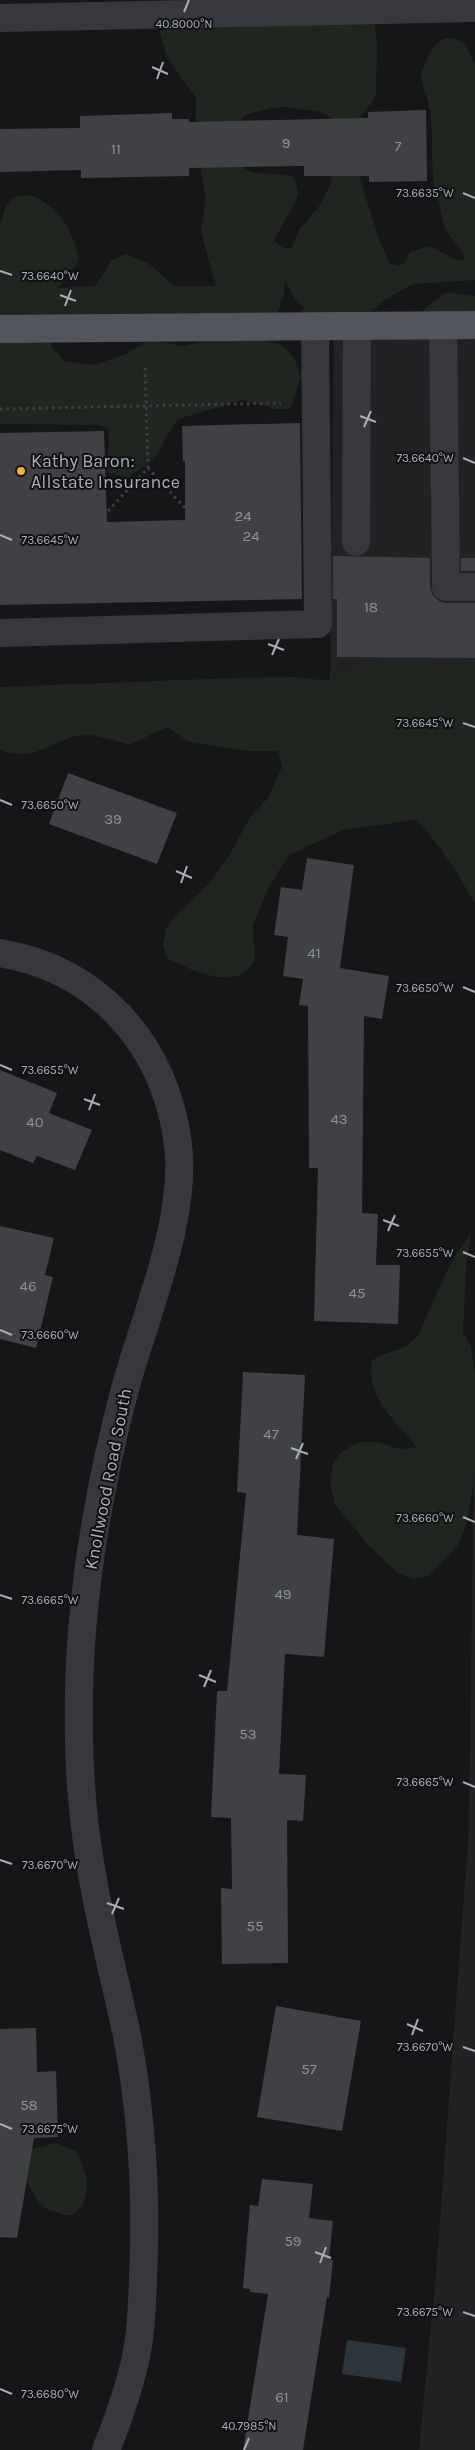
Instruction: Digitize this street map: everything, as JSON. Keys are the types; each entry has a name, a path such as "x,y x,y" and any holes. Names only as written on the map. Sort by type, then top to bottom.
{"main road":[{"path":"0,329 475,325"}],"street":[{"path":"0,18 94,8 475,8"},
{"path":"443,325 446,588 475,587"},
{"path":"356,326 356,542"},
{"path":"0,633 318,624 315,327"},
{"name":"Knollwood Road South","path":"0,953 22,957 71,976 109,1005 137,1034 151,1057 170,1102 178,1142 178,1187 172,1222 125,1389 105,1475 83,1622 81,1751 89,1857 103,1936 126,2033 135,2088 142,2145 146,2224 140,2329 134,2366 106,2450"}],"path":[{"path":"145,368 148,468 185,508"},
{"path":"0,409 316,402"},
{"path":"108,511 148,468"}],"shaded area":[{"path":"196,0 362,0 374,18 377,46 376,96 361,117 358,147 359,176 380,242 390,263 397,266 404,264 410,252 430,246 455,259 465,260 462,251 448,233 444,224 434,187 430,112 422,83 423,67 435,46 444,39 459,40 469,50 475,64 475,280 413,284 386,299 370,312 303,318 301,312 304,308 294,298 285,279 284,294 275,319 55,329 51,346 64,361 94,365 126,354 149,340 183,346 222,337 257,339 282,345 294,357 301,378 290,409 275,409 242,400 178,419 167,435 159,452 151,461 128,478 108,473 108,429 98,425 0,424 0,225 6,206 14,197 33,196 57,214 74,240 79,260 58,288 95,286 112,260 126,254 147,262 174,286 216,286 201,232 206,198 195,138 196,98 167,57 160,33 166,16","holes":["288,107 320,112 331,117 336,130 331,182 321,204 299,230 292,248 284,248 274,241 297,198 298,191 294,177 284,174 255,173 248,171 242,166 238,144 240,125 245,115 271,108"]},
{"path":"447,292 475,296 475,321 423,312"},
{"path":"475,324 475,678 330,681 334,329"},
{"path":"400,664 441,666 475,664 475,904 441,850 416,820 343,830 289,855 268,888 253,926 255,961 247,971 232,977 203,974 167,958 163,945 167,927 180,911 208,885 229,856 250,817 269,797 282,767 278,751 248,751 189,742 167,727 129,745 91,735 80,735 33,753 12,753 0,750 0,687 232,678 294,677 330,681 346,672 364,666"},
{"path":"471,1235 466,1268 463,1333 471,1346 475,1375 475,1471 468,1519 459,1544 428,1576 413,1579 398,1573 368,1545 335,1504 330,1482 333,1464 341,1452 359,1442 378,1442 399,1449 418,1448 384,1409 373,1386 371,1374 372,1361 384,1354 406,1346 417,1336 422,1329 446,1273 458,1252"},
{"path":"475,1375 475,2450 419,2450 436,2275 469,1828"},
{"path":"57,2143 76,2151 85,2172 87,2188 84,2203 77,2211 70,2215 47,2209 39,2202 27,2181 17,2152"},
{"path":"347,2340 406,2348 401,2382 342,2374"}],"building":[{"path":"426,110 427,181 369,182 369,176 304,176 304,166 189,168 189,176 81,178 81,170 0,172 0,129 80,128 80,116 172,113 172,119 189,119 189,122 368,118 368,112"},
{"path":"300,423 302,599 0,605 0,433 104,431 107,522 185,520 185,461 183,461 182,426"},
{"path":"333,556 430,558 430,587 433,595 439,601 446,603 475,603 475,658 337,657 337,599 333,599"},
{"path":"461,558 475,558 475,571 461,571"},
{"path":"68,773 177,813 157,864 49,824"},
{"path":"307,858 354,865 340,968 389,976 382,1019 364,1016 362,1213 378,1214 376,1265 400,1265 398,1324 314,1321 318,1168 309,1168 308,1006 299,1005 303,979 283,976 288,937 274,935 281,887 302,890"},
{"path":"0,1070 57,1093 49,1113 92,1130 75,1170 37,1156 33,1163 0,1150"},
{"path":"0,1226 54,1238 45,1275 53,1277 36,1348 0,1339"},
{"path":"243,1372 305,1375 297,1535 334,1539 324,1657 285,1654 279,1774 306,1775 303,1821 287,1820 288,1963 222,1964 221,1888 232,1889 231,1818 211,1817 217,1691 227,1691 246,1493 237,1492"},
{"path":"276,2006 361,2021 342,2131 257,2117"},
{"path":"36,2028 37,2072 56,2071 58,2137 34,2138 17,2238 0,2237 0,2029"},
{"path":"262,2179 313,2184 309,2218 333,2221 329,2259 333,2260 329,2298 327,2297 303,2450 243,2450 268,2294 250,2292 250,2289 243,2288 250,2205 258,2206"}],"place":[{"name":"Kathy Baron: Allstate Insurance","path":"21,471"}]}
